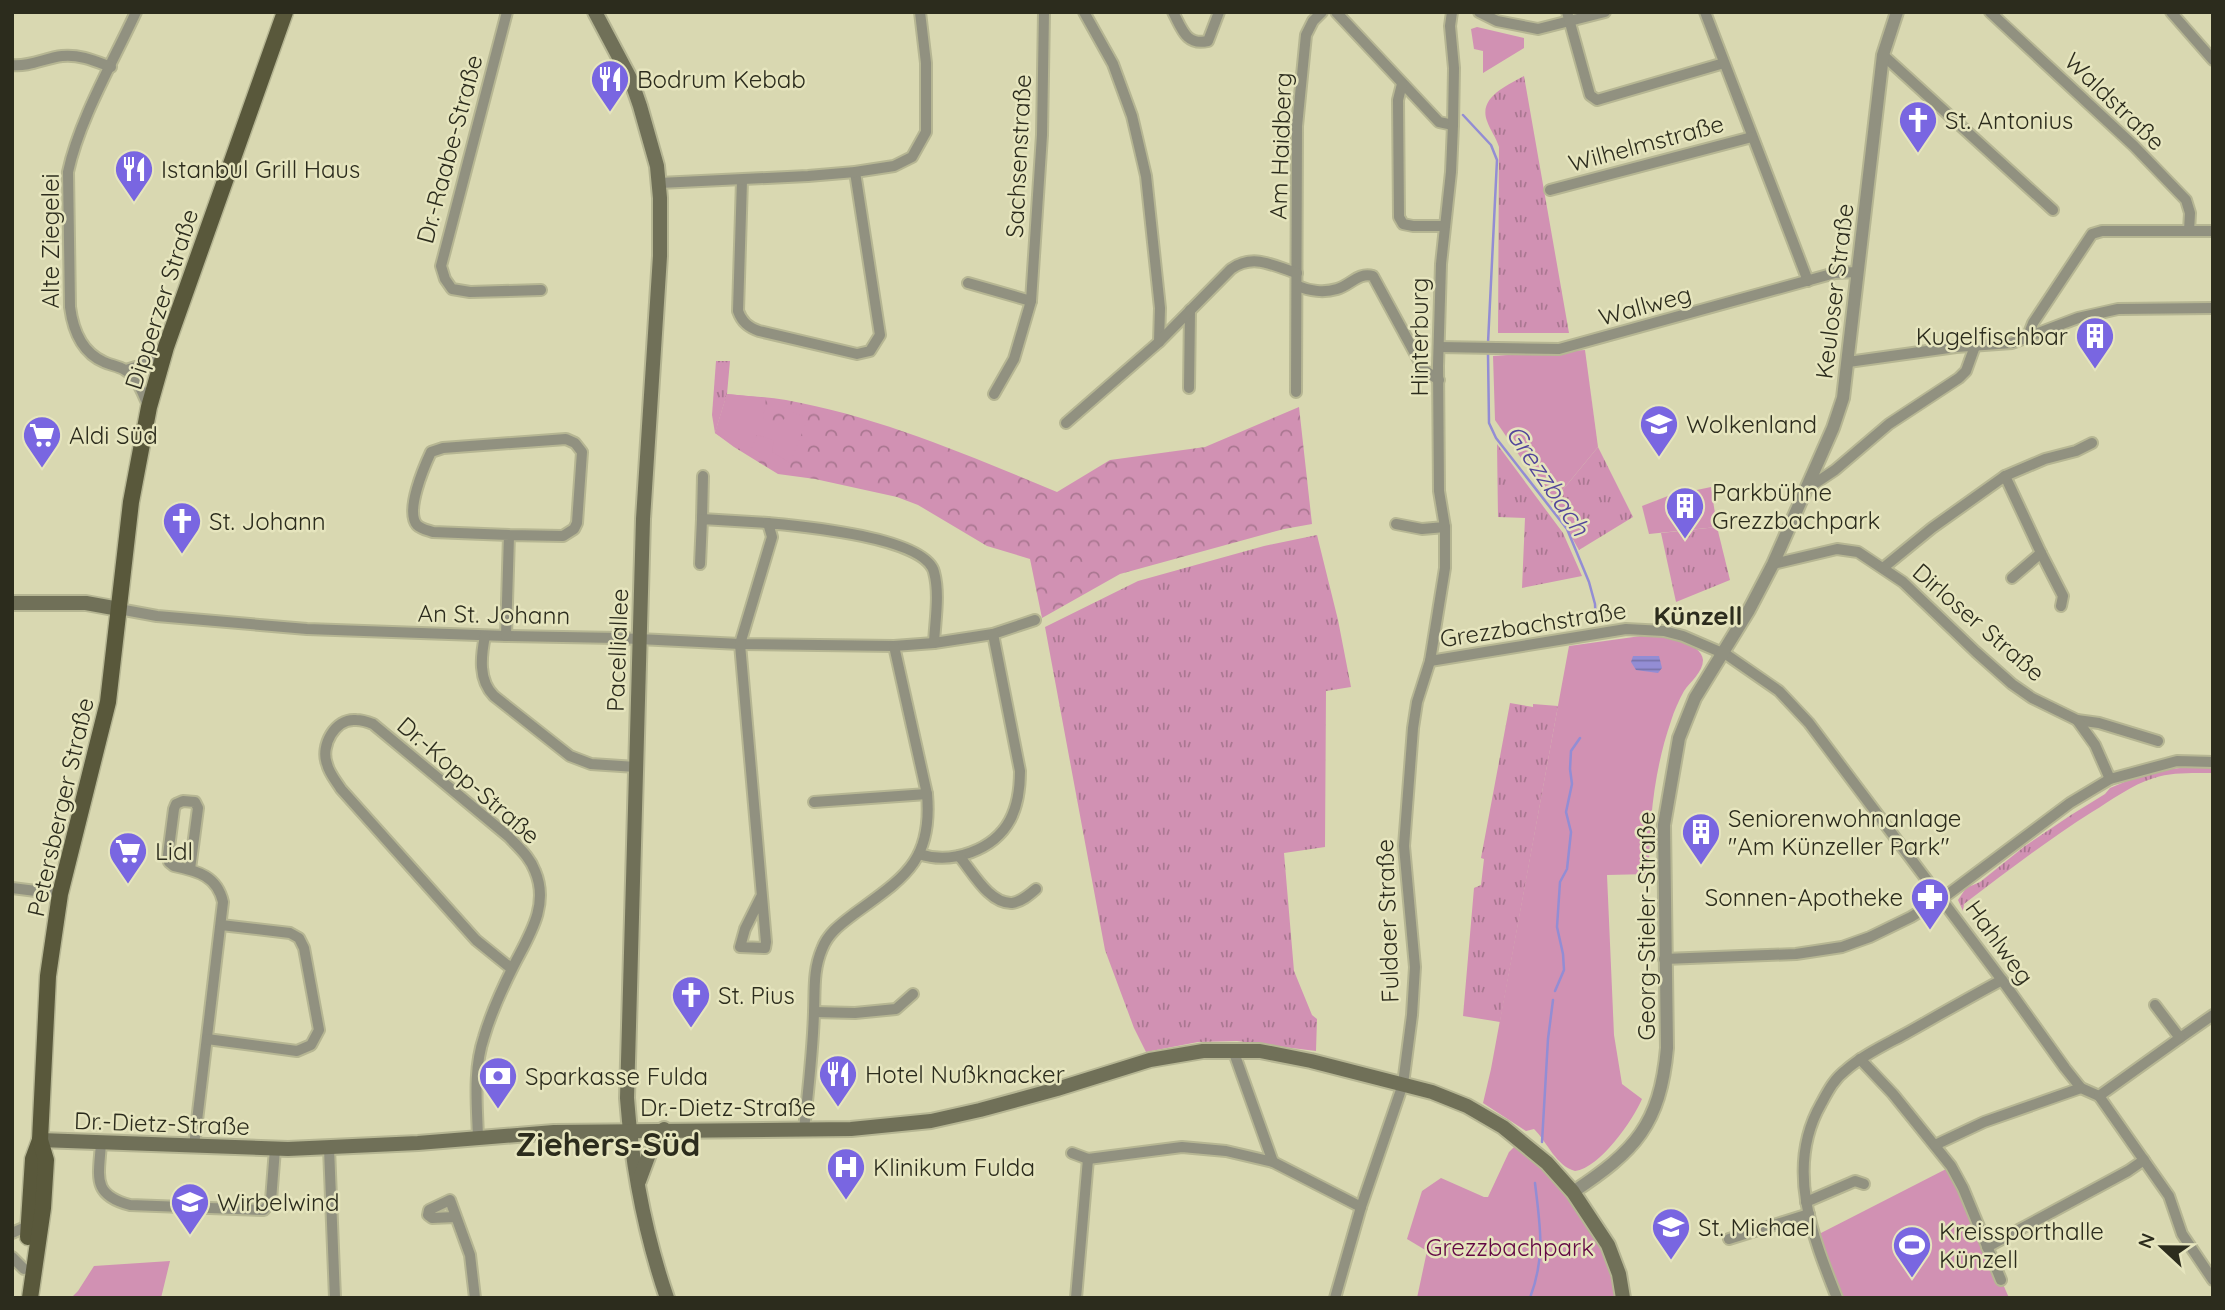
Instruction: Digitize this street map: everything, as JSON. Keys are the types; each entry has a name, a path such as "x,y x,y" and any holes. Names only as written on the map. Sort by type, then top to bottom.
{"main road":[{"name":"Dipperzer Straße","path":"119,609 131,502 149,407 166,347 285,12"},
{"name":"Pacelliallee","path":"595,12 631,80 653,150 659,183 660,256 646,459 639,639 627,1098 638,1182 650,1245 667,1298"},
{"path":"12,603 86,603 119,609"},
{"name":"Petersberger Straße","path":"18,1298 30,1226 33,1159 40,1140 48,976 60,894 108,702 119,609"},
{"name":"Dr.-Dietz-Straße","path":"40,1140 275,1149 329,1148 554,1132 851,1129 931,1121 1017,1101 1150,1060 1233,1049 1276,1053 1403,1084 1454,1100 1492,1120 1538,1154 1573,1192 1608,1245 1619,1274 1623,1298"},
{"path":"638,1182 649,1154 664,1129"},
{"name":"Petersberger Straße","path":"30,1298 38,1249 46,1160 40,1140"}],"street":[{"name":"Alte Ziegelei","path":"126,370 100,361 86,350 74,329 70,307 68,172 80,131 136,12"},
{"name":"Dr.-Raabe-Straße","path":"507,12 441,266 452,289 470,292 541,290"},
{"path":"659,183 855,172 894,166 912,157 926,132 926,63 920,12"},
{"name":"Sachsenstraße","path":"994,394 1014,359 1031,301 1042,135 1045,12"},
{"path":"1084,12 1113,64 1132,116 1146,176 1160,308 1159,342"},
{"path":"1173,12 1189,40 1198,44 1208,41 1219,12"},
{"name":"Am Haidberg","path":"1296,392 1297,126 1306,35 1313,21 1322,12"},
{"path":"1336,12 1438,122 1453,125"},
{"name":"Hinterburg","path":"1430,661 1445,568 1445,527 1439,491 1439,347 1444,226 1451,172 1453,125 1454,68 1450,26 1452,12"},
{"path":"1479,12 1497,21 1538,29 1569,17 1605,12"},
{"path":"1705,12 1808,281"},
{"name":"Waldstraße","path":"1990,12 2134,146 2186,200 2190,213 2189,231"},
{"path":"2171,12 2213,60"},
{"name":"Keuloser Straße","path":"1773,564 1808,488 1840,408 1883,55 1894,13"},
{"path":"1569,17 1590,96 1597,100 1724,63"},
{"path":"12,65 66,55 90,58 111,67"},
{"path":"1883,55 2053,210"},
{"path":"1402,84 1398,100 1399,217 1403,224 1444,226"},
{"name":"Wilhelmstraße","path":"1550,190 1752,137"},
{"path":"742,180 740,317 747,326 759,331 857,354 870,351 880,335 855,172"},
{"path":"2028,336 2033,323 2092,234 2102,231 2213,231"},
{"path":"1066,423 1159,342 1242,261 1256,260 1297,273"},
{"name":"Wallweg","path":"1439,347 1559,349 1835,273 1858,272"},
{"path":"1298,286 1311,291 1337,289 1360,276 1373,276 1424,370 1439,380"},
{"path":"968,283 1031,301"},
{"path":"1160,308 1181,320"},
{"path":"1847,362 1902,353 2012,343 2078,318 2118,309 2213,308"},
{"path":"1189,310 1189,388"},
{"path":"1808,488 1835,470 1889,424 1959,378 1966,371 1975,346"},
{"path":"149,407 137,382 126,370 139,366 166,347"},
{"path":"566,439 575,443 582,452 578,523 562,536 509,535 433,532 416,524 412,515 413,505 431,452 443,447 566,439"},
{"path":"1883,568 1932,528 2005,476 2091,443"},
{"path":"700,564 703,476"},
{"path":"2005,476 2063,596 2062,606"},
{"path":"702,519 819,527 853,533 895,545 928,561 934,572 936,593 934,643"},
{"path":"761,897 740,644 772,537 768,523"},
{"path":"1396,524 1422,529 1445,527"},
{"path":"506,636 509,535"},
{"name":"Dirloser Straße","path":"1773,564 1837,549 1858,552 1883,568 1933,609 1976,652 2032,698 2077,720 2099,723 2158,741"},
{"path":"2012,578 2041,553"},
{"name":"Georg-Stieler-Straße","path":"1573,1192 1625,1152 1642,1133 1659,1100 1665,1075 1667,1048 1664,825 1679,738 1695,698 1749,610 1773,564"},
{"name":"An St. Johann","path":"119,609 158,616 307,629 740,644 894,646 993,634 1035,620"},
{"name":"Grezzbachstraße","path":"1430,661 1626,629 1645,629 1683,636 1722,653"},
{"path":"919,854 929,857 960,856 985,846 1002,831 1011,818 1019,794 1020,771 993,634"},
{"path":"485,636 482,674 486,686 495,696 570,756 591,764 635,767"},
{"path":"804,1130 815,967 822,946 835,929 899,881 919,854 929,816 927,794 894,646"},
{"name":"Hahlweg","path":"1722,653 1779,691 1793,704 1942,898 2065,1068 2081,1088 2099,1096"},
{"name":"Fuldaer Straße","path":"1335,1298 1403,1084 1415,967 1404,846 1413,728 1417,702 1430,661"},
{"name":"Dr.-Kopp-Straße","path":"478,1138 476,1084 483,1037 512,969 536,923 540,905 536,872 528,856 509,837 373,724 354,719 340,724 331,733 326,745 326,763 341,789 476,940 512,969"},
{"path":"2077,720 2095,744 2110,779"},
{"path":"1664,959 1796,954 1830,949 1870,937 1942,898 2070,803 2110,779 2177,761 2213,762"},
{"path":"814,802 927,794"},
{"path":"190,869 198,808 195,802 183,801 175,806 169,862 208,876 219,889 223,902 194,1146"},
{"path":"960,856 990,894 1000,900 1012,903 1036,889"},
{"path":"12,888 60,894"},
{"path":"208,1040 297,1051 311,1045 319,1030 304,948 299,938 285,932 221,925"},
{"path":"1837,1298 1823,1263 1809,1214 1803,1178 1803,1155 1809,1129 1832,1084 1860,1059 2002,979"},
{"path":"814,1012 855,1013 896,1009 913,994"},
{"path":"2155,1005 2180,1038"},
{"path":"2213,1015 2099,1096 2169,1196 2182,1234 2213,1280"},
{"path":"1233,1049 1273,1162"},
{"path":"1860,1059 1951,1166 1963,1188 2001,1280"},
{"path":"1935,1146 1984,1122 2081,1088"},
{"path":"101,1143 99,1179 102,1189 115,1201 130,1205 264,1209 271,1200 273,1191 275,1149"},
{"path":"1072,1153 1088,1159 1182,1147 1226,1151 1273,1162 1362,1207"},
{"path":"329,1148 335,1298"},
{"path":"1076,1298 1088,1159"},
{"path":"1987,1247 2144,1160"},
{"path":"1806,1202 1855,1181 1864,1184"},
{"path":"1729,1239 1809,1214"},
{"path":"455,1217 470,1255 475,1298"},
{"path":"12,1233 30,1226"},
{"path":"12,1257 24,1269"}],"green space":[{"path":"1477,27 1524,38 1524,48 1483,73 1483,51 1474,49 1471,29"},
{"path":"1524,76 1569,333 1498,333 1499,147 1485,113 1487,105 1496,93"},
{"path":"1585,350 1598,447 1552,503 1495,420 1493,356"},
{"path":"716,361 730,361 727,394 715,433 712,415"},
{"path":"727,394 786,400 856,416 924,439 1057,492 1110,460 1205,447 1299,407 1312,524 1284,529 1120,574 1042,618 1030,559 987,546 918,505 897,497 815,479 778,474 715,433"},
{"path":"727,394 766,398 763,419 778,425 791,412 808,418 790,463 772,452 774,440 757,435 749,455 715,433"},
{"path":"1497,444 1563,533 1582,576 1522,588 1525,518 1498,517"},
{"path":"1598,447 1633,517 1579,550 1552,503"},
{"path":"1711,487 1717,527 1649,534 1642,506 1668,496"},
{"path":"1717,527 1730,580 1676,602 1661,533"},
{"path":"1317,535 1351,687 1326,691 1325,847 1284,853 1294,971 1312,1015 1317,1019 1316,1051 1237,1041 1198,1042 1146,1052 1134,1028 1105,950 1045,627 1138,581 1264,546"},
{"path":"1648,635 1689,644 1696,648 1703,660 1699,673 1684,691 1672,717 1660,758 1651,816 1649,874 1607,875 1614,1035 1622,1084 1642,1099 1615,1142 1595,1161 1575,1171 1557,1159 1534,1129 1526,1131 1483,1103 1569,646"},
{"path":"1510,703 1533,707 1533,704 1558,706 1500,1022 1463,1016 1474,888 1481,885 1484,859 1481,858"},
{"path":"2198,766 2213,768 2213,773 2161,776 2122,793 2011,868 1964,904 1963,911 1958,900 1966,888 1980,882 2025,846 2105,794 2110,788 2162,770"},
{"name":"Grezzbachpark","path":"1520,1141 1600,1232 1623,1298 1417,1298 1427,1251 1407,1239 1422,1191 1441,1178 1488,1197 1509,1152"},
{"path":"1952,1166 2009,1298 1837,1298 1812,1230 1821,1233"},
{"path":"170,1261 161,1298 71,1298 94,1266"}],"shaded area":[{"path":"1633,656 1659,656 1662,668 1658,673 1636,670 1631,662"}],"waterway":[{"name":"Grezzbach","path":"1463,115 1491,145 1497,160 1488,343"},
{"name":"Grezzbach","path":"1488,354 1489,423 1496,438 1567,529 1589,582 1595,604 1596,624"},
{"name":"Grezzbach","path":"1555,991 1564,970 1557,927 1560,882 1567,869 1571,832 1566,812 1572,784 1571,751 1580,738"},
{"name":"Grezzbach","path":"1542,1142 1553,1000"},
{"name":"Grezzbach","path":"1530,1298 1540,1254 1535,1183"}],"place":[{"name":"Bodrum Kebab","path":"610,113"},
{"name":"St. Antonius","path":"1918,154"},
{"name":"Istanbul Grill Haus","path":"134,203"},
{"name":"Kugelfischbar","path":"2095,370"},
{"name":"Wolkenland","path":"1659,458"},
{"name":"Aldi Süd","path":"42,469"},
{"name":"Parkbühne Grezzbachpark","path":"1685,540"},
{"name":"St. Johann","path":"182,555"},
{"name":"Seniorenwohnanlage \"Am Künzeller Park\"","path":"1701,866"},
{"name":"Lidl","path":"128,885"},
{"name":"Sonnen-Apotheke","path":"1930,931"},
{"name":"St. Pius","path":"691,1029"},
{"name":"Hotel Nußknacker","path":"838,1108"},
{"name":"Sparkasse Fulda","path":"498,1110"},
{"name":"Klinikum Fulda","path":"846,1201"},
{"name":"Wirbelwind","path":"190,1236"},
{"name":"St. Michael","path":"1671,1261"},
{"name":"Kreissporthalle Künzell","path":"1912,1279"}],"district":[{"name":"Künzell","path":"1698,615"},
{"name":"Ziehers-Süd","path":"608,1144"}]}
